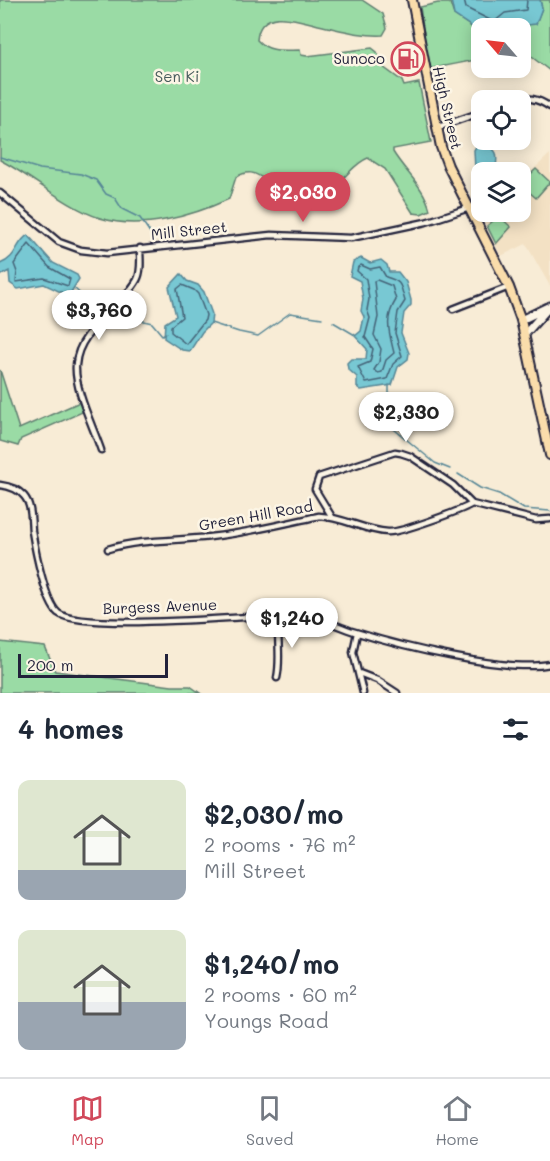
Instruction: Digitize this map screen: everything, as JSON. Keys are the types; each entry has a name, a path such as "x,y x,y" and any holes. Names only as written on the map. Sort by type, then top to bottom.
{"main road":[{"name":"High Street","path":"412,0 436,128 448,166 509,287 526,333 550,456"}],"street":[{"path":"531,98 550,107"},
{"path":"436,128 471,116"},
{"name":"Mill Street","path":"0,193 52,237 70,247 107,253 271,235 351,238 426,222 469,208"},
{"path":"101,450 76,378 76,361 85,342 136,282 140,267 140,248"},
{"path":"453,309 509,287"},
{"path":"521,320 550,306"},
{"path":"526,333 550,306"},
{"path":"332,517 315,489 318,477 395,452 410,456 429,468 453,485 472,504 536,520 550,519"},
{"name":"Burgess Avenue","path":"0,485 14,489 24,496 30,512 37,554 51,602 57,612 64,616 113,623 280,614 309,615 357,633 420,649 504,664 550,664"},
{"name":"Green Hill Road","path":"108,549 138,542 212,537 320,516 388,532 405,530 434,518 462,511 472,504"},
{"path":"277,678 280,661 278,621 280,614"},
{"path":"357,633 353,652 363,693"},
{"path":"359,673 377,680 397,693"}],"shaded area":[{"path":"550,154 550,286 526,244 501,256 484,222 531,222 531,172"}],"green space":[{"name":"Sen Ki","path":"0,0 362,0 383,14 387,28 383,35 355,33 296,19 275,18 266,21 260,28 257,40 272,49 300,50 301,55 307,56 372,48 377,52 383,67 402,81 404,86 419,83 431,142 393,149 393,152 419,186 430,210 421,214 413,213 385,169 368,158 335,184 292,197 266,197 265,180 255,174 240,175 236,177 229,199 199,211 166,220 116,222 75,207 0,160"},
{"path":"540,0 550,0 550,71 531,56 531,24 536,23 542,8"},
{"path":"450,3 454,15 471,26 471,61 429,69 420,7"},
{"path":"536,169 550,182 536,198 531,194 531,174"},
{"path":"492,222 506,222 511,227 496,244 487,226"},
{"path":"0,370 19,429 82,401 87,410 21,439 18,446 0,441"},
{"path":"0,642 45,647 55,671 172,686 190,686 200,693 0,693"}],"water":[{"path":"451,0 540,0 542,8 536,24 531,25 531,18 471,18 471,26 454,15"},
{"path":"474,150 494,150 496,153 497,162 475,162"},
{"path":"28,235 53,263 77,275 79,279 70,294 67,295 44,284 18,289 10,283 9,271 0,276 0,264 10,258"},
{"path":"361,258 370,263 381,260 387,265 389,272 398,272 406,282 411,305 404,313 401,333 409,353 408,359 398,367 392,385 361,390 357,387 357,377 348,369 347,363 351,359 366,359 367,349 355,336 361,331 364,317 361,311 363,299 360,281 350,276 353,262"},
{"path":"181,274 187,281 198,285 204,292 212,314 211,323 202,332 190,351 182,350 164,338 165,323 176,316 169,287"}],"waterway":[{"path":"0,157 40,169 81,174 96,180 106,194 115,198 122,209 140,218 153,237"},
{"path":"74,288 101,313"},
{"path":"211,323 258,336 290,313 322,318"},
{"path":"120,315 152,323 162,335 166,333"},
{"path":"333,322 355,335"},
{"path":"389,385 389,425 435,463 450,469"},
{"path":"458,474 480,488 499,494 524,509 550,511"}],"place":[{"name":"Sunoco","path":"408,59"}]}
